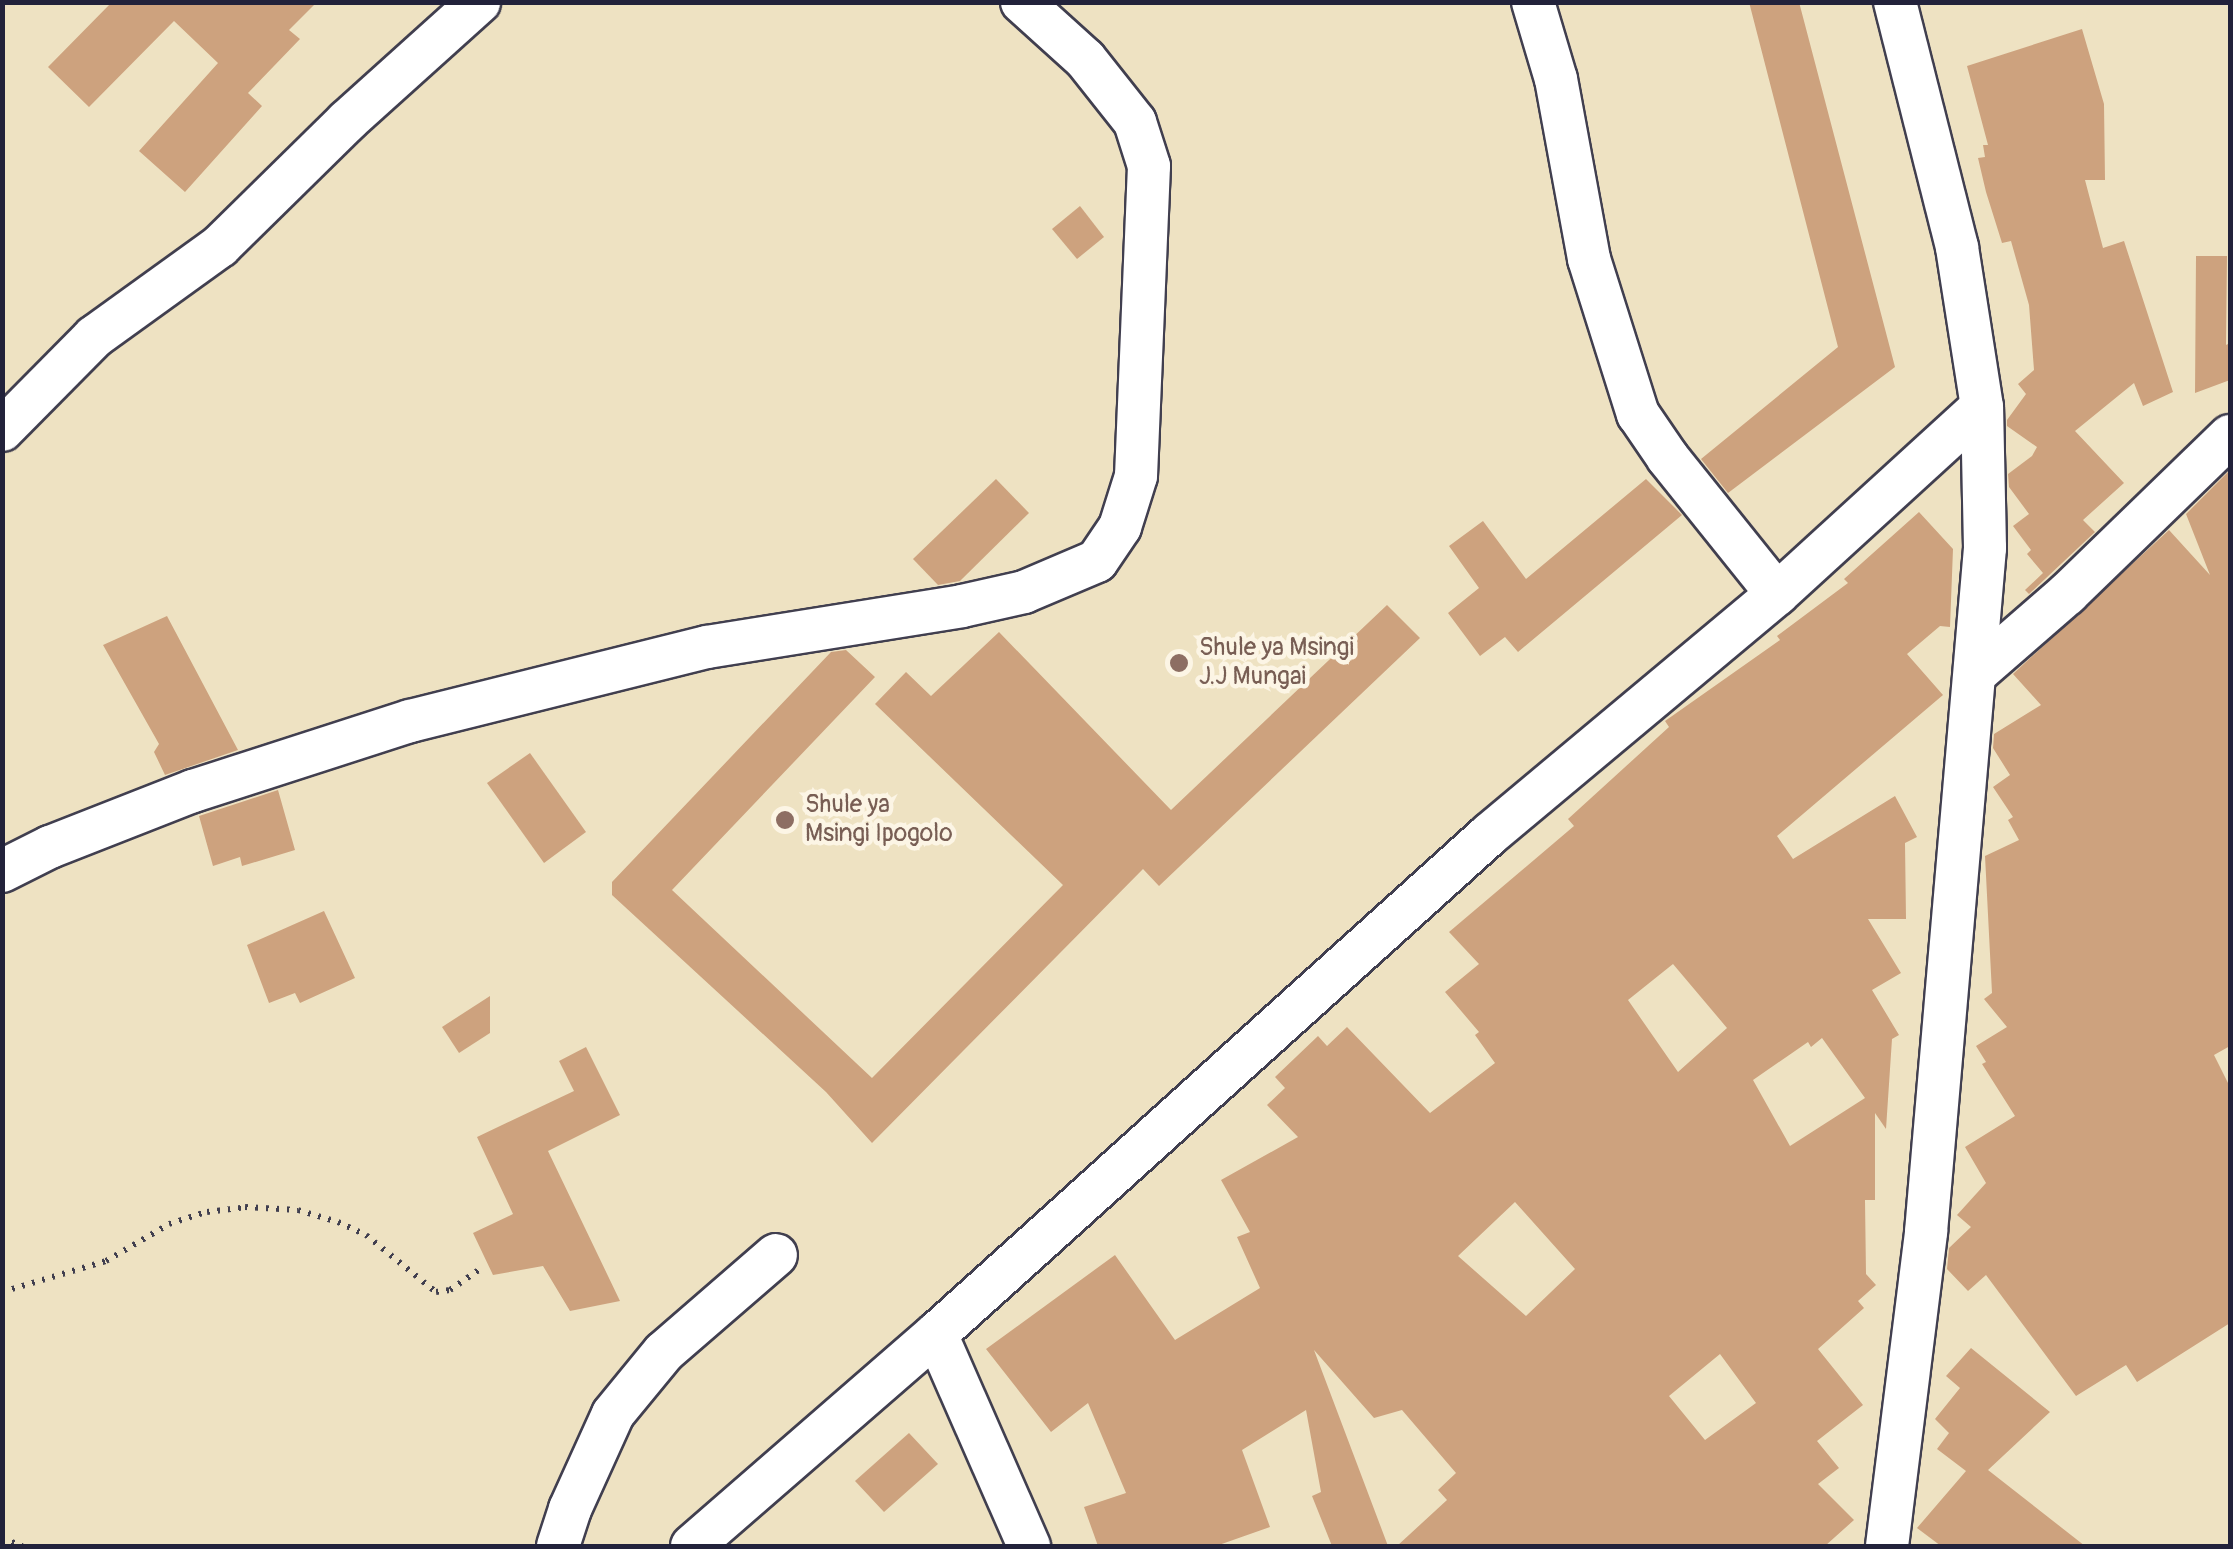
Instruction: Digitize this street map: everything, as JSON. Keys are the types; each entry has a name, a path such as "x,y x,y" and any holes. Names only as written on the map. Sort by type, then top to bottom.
{"street":[{"path":"2,430 94,337 220,246 348,121 479,2"},
{"path":"2,871 50,847 192,791 410,721 706,647 962,606 1024,592 1097,560 1120,528 1136,476 1149,166 1136,122 1085,59 1022,2"},
{"path":"1532,2 1556,79 1590,260 1638,414 1668,458 1777,594"},
{"path":"1888,1546 1926,1232 1984,548 1982,407 1957,247 1895,2"},
{"path":"692,1546 936,1334 1490,834 1777,594 1982,407"},
{"path":"1976,672 2080,581 2230,436"},
{"path":"558,1546 570,1509 613,1414 664,1352 776,1255"},
{"path":"936,1334 1029,1546"}],"path":[{"path":"2,1292 106,1260 169,1224 245,1208 298,1210 366,1234 436,1292 450,1290 478,1270"},
{"path":"2,1538 22,1546"}],"building":[{"path":"112,2 317,2 289,30 300,39 248,93 262,106 185,192 139,151 218,63 174,21 89,107 48,67"},
{"path":"1749,2 1799,2 1895,367 1728,493 1701,459 1838,347"},
{"path":"2082,29 2104,104 2105,180 2085,180 2103,248 2124,241 2173,392 2143,406 2134,383 2075,431 2124,483 2083,520 2095,532 2029,594 2025,590 2043,573 2027,554 2031,550 2013,526 2029,514 2009,487 2008,474 2032,456 2037,447 2007,426 2007,420 2026,394 2018,384 2034,370 2029,305 2011,241 2002,243 1986,192 1978,158 1985,157 1983,145 1988,145 1967,66"},
{"path":"1080,206 1104,237 1077,259 1052,229"},
{"path":"2196,256 2227,256 2226,345 2230,343 2230,380 2195,393"},
{"path":"2230,470 2230,1046 2214,1055 2230,1087 2230,1323 2137,1382 2126,1365 2076,1396 1986,1275 1968,1291 1947,1269 1949,1248 1971,1227 1957,1215 1986,1183 1965,1147 2015,1116 1982,1064 1986,1062 1976,1046 2007,1027 1984,999 1992,993 1985,856 2019,840 2008,820 2013,817 1993,787 2010,775 1993,748 1994,734 2041,705 2013,674 2169,530 2210,575 2186,514"},
{"path":"996,479 1029,513 960,581 938,585 913,559"},
{"path":"1646,479 1682,515 1518,652 1505,637 1480,656 1448,613 1479,588 1449,546 1483,521 1526,579"},
{"path":"1919,512 1953,549 1950,627 1940,626 1907,654 1943,695 1777,836 1793,859 1895,796 1917,837 1905,843 1906,919 1868,919 1901,973 1872,990 1899,1035 1892,1039 1886,1129 1875,1113 1875,1200 1865,1200 1866,1274 1876,1285 1858,1301 1864,1308 1818,1349 1863,1405 1817,1441 1839,1468 1818,1484 1854,1520 1825,1546 1397,1546 1447,1500 1438,1490 1456,1473 1402,1410 1374,1418 1314,1350 1388,1546 1332,1546 1312,1496 1321,1492 1306,1410 1242,1450 1270,1527 1216,1546 1098,1546 1084,1507 1126,1493 1088,1403 1051,1432 986,1349 1115,1255 1175,1340 1260,1288 1237,1237 1250,1232 1221,1180 1298,1137 1267,1105 1285,1088 1275,1077 1318,1036 1327,1046 1347,1027 1430,1113 1495,1063 1475,1035 1479,1032 1445,992 1479,964 1449,932 1574,826 1568,819 1669,727 1665,721 1780,640 1777,636 1848,583 1844,579","holes":["1673,964 1727,1028 1678,1072 1628,1000","1822,1038 1865,1098 1790,1146 1753,1080 1808,1042 1811,1047","1515,1202 1575,1269 1526,1316 1458,1256","1720,1354 1756,1403 1705,1440 1669,1396"]},
{"path":"1387,605 1420,638 1159,886 1143,869 872,1143 826,1092 612,895 612,882 831,652 846,650 875,677 672,890 872,1078 1063,885 875,704 906,672 931,696 999,632 1171,810"},
{"path":"167,616 238,750 165,775 154,752 159,744 103,645"},
{"path":"530,753 586,832 544,863 487,783"},
{"path":"278,790 295,850 242,866 240,857 213,866 199,816"},
{"path":"324,911 355,978 300,1003 295,993 269,1003 247,945"},
{"path":"490,996 490,1033 459,1053 442,1027"},
{"path":"586,1047 620,1115 548,1151 620,1301 570,1311 543,1266 493,1275 473,1233 513,1214 477,1137 574,1091 559,1061"},
{"path":"1971,1348 2050,1412 1988,1470 2085,1546 1941,1546 1917,1528 1966,1471 1937,1449 1949,1433 1935,1419 1960,1388 1946,1376"},
{"path":"909,1433 938,1464 884,1512 855,1481"}],"place":[{"name":"Shule ya Msingi J.J Mungai","path":"1179,663"},
{"name":"Shule ya Msingi Ipogolo","path":"785,820"}]}
